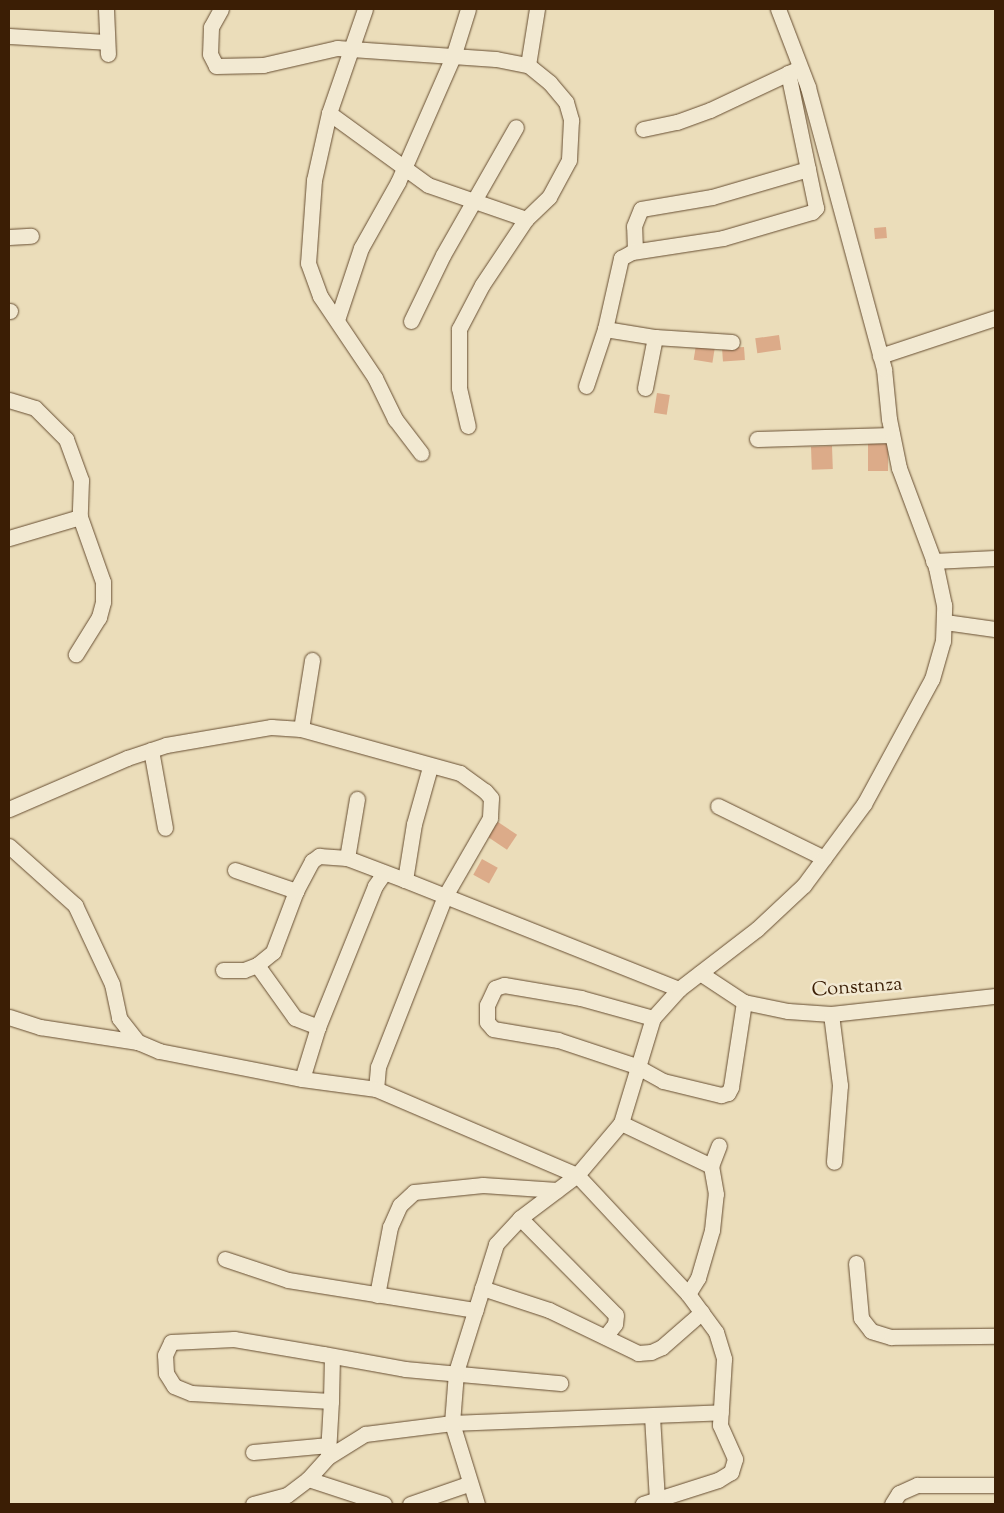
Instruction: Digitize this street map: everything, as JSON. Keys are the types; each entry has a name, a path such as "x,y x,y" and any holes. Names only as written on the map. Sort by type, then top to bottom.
{"street":[{"path":"9,36 107,48 106,9"},
{"path":"221,9 211,27 210,54 216,66 263,65 350,48 453,57 528,65 550,83 566,102 571,120 569,160 549,198 526,219 482,285 460,329 460,388 468,426"},
{"path":"365,9 350,48 329,114 314,180 308,263 320,296 375,378 395,419 421,452"},
{"path":"337,320 361,248 398,182 402,166 453,57 468,9"},
{"path":"528,65 537,9"},
{"path":"477,1504 468,1484 452,1423 456,1372 496,1244 520,1218 577,1175 621,1123 636,1066 653,1018 679,989 757,929 804,885 864,804 918,708 932,678 945,622 933,561 899,468 880,356 778,9"},
{"path":"643,129 677,122 710,110 795,70"},
{"path":"586,386 605,329 617,268 621,258 635,251 723,238 812,212 816,204 808,169 795,70"},
{"path":"329,114 428,185 526,219"},
{"path":"411,321 443,255 476,202 516,127"},
{"path":"635,251 634,226 637,213 641,209 712,197 808,169"},
{"path":"9,237 31,236"},
{"path":"880,356 995,318"},
{"path":"605,329 655,337 732,342"},
{"path":"645,388 655,337"},
{"path":"9,400 35,408 66,439 81,480 80,517 103,582 103,602 99,616 76,654"},
{"path":"757,439 892,435"},
{"path":"9,538 80,517"},
{"path":"933,561 995,558"},
{"path":"945,622 995,629"},
{"path":"301,729 312,660"},
{"path":"9,809 151,750 225,734 270,727 301,729 430,767 460,773 491,798 490,818 446,896 378,1067 376,1089"},
{"path":"151,750 165,828"},
{"path":"405,880 414,824 430,767"},
{"path":"346,858 357,799"},
{"path":"718,806 824,858"},
{"path":"9,846 75,904 112,984 119,1018 138,1042"},
{"path":"223,970 244,970 256,965 273,952 296,892 312,861 319,856 346,858 679,989"},
{"path":"235,870 296,892"},
{"path":"302,1079 318,1027 375,886 384,873"},
{"path":"256,965 295,1018 318,1027"},
{"name":"Constanza","path":"700,973 744,1002 788,1011 831,1014 995,996"},
{"path":"653,1018 580,998 504,985 495,988 487,1006 487,1022 493,1029 558,1040 636,1066 663,1081 721,1095 728,1093 744,1002"},
{"path":"831,1014 840,1085 834,1162"},
{"path":"9,1016 40,1027 138,1042 159,1051 302,1079 376,1089 577,1175 688,1294 716,1332 724,1359 720,1425 735,1459 731,1472 692,1490 650,1502 652,1416"},
{"path":"621,1123 712,1166"},
{"path":"688,1294 698,1278 712,1230 716,1194 712,1166 719,1145"},
{"path":"377,1295 390,1227 400,1205 414,1192 483,1184 557,1190"},
{"path":"520,1218 616,1316 615,1324 606,1337"},
{"path":"225,1259 288,1280 476,1310"},
{"path":"856,1263 861,1318 871,1331 891,1337 995,1336"},
{"path":"482,1288 534,1304 638,1353 652,1352 689,1326 702,1312"},
{"path":"331,1401 190,1393 174,1386 166,1373 165,1355 172,1342 234,1339 405,1369 456,1372 560,1383"},
{"path":"253,1504 287,1494 308,1479 328,1451 332,1356"},
{"path":"253,1452 328,1451 365,1434 452,1423 721,1412"},
{"path":"308,1479 384,1504"},
{"path":"410,1504 468,1484"},
{"path":"892,1504 899,1493 917,1485 995,1485"}],"building":[{"path":"886,227 887,238 875,239 874,228"},
{"path":"779,335 781,350 757,353 755,338"},
{"path":"696,345 715,348 712,363 694,360"},
{"path":"744,347 745,360 723,362 722,349"},
{"path":"657,393 670,395 667,415 654,413"},
{"path":"868,443 888,443 888,471 868,471"},
{"path":"832,446 833,469 812,470 811,447"},
{"path":"498,822 517,835 507,850 488,837"},
{"path":"482,859 498,868 489,883 473,875"}]}
